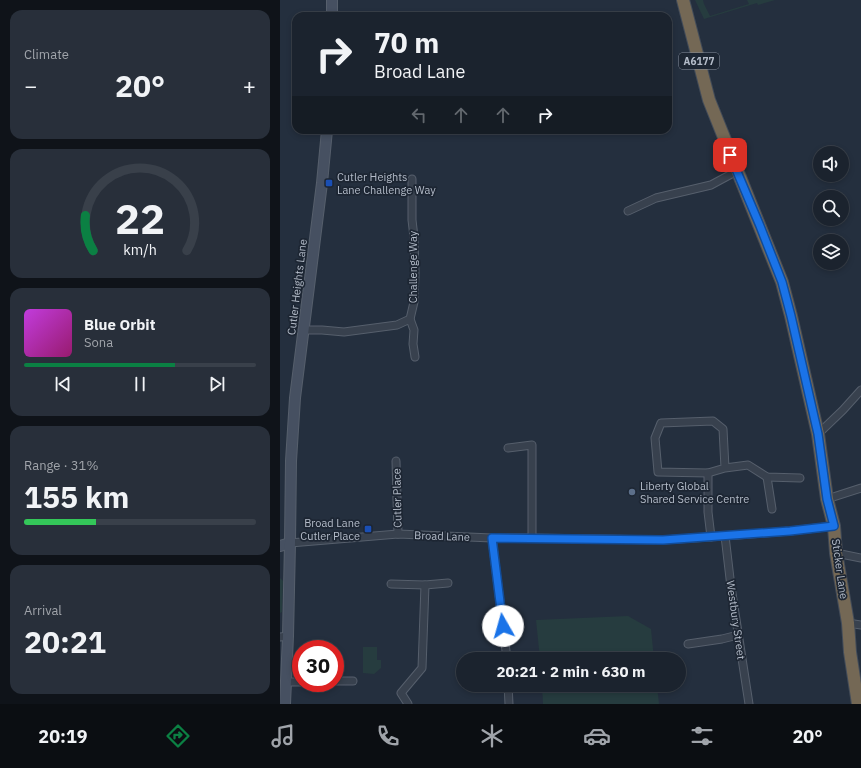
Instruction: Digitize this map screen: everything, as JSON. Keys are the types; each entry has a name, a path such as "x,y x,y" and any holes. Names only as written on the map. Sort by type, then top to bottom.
{"highway":[{"name":"Sticker Lane","path":"683,0 709,100 782,282 791,316 818,434 827,499 834,526 836,553 848,623 850,652 858,704"}],"street":[{"path":"332,0 332,12"},
{"name":"Cutler Heights Lane","path":"285,704 284,637 290,543 292,433 327,134"},
{"path":"628,211 656,198 711,185 737,171"},
{"name":"Challenge Way","path":"304,330 344,332 397,325 410,319 414,302 415,273 412,220 412,179"},
{"path":"410,319 414,330 413,344 415,357"},
{"path":"818,434 861,390"},
{"path":"725,468 723,429 713,420 661,423 654,438 658,472 708,473 725,468 748,465 767,477 800,478"},
{"path":"508,448 532,444 532,538"},
{"name":"Cutler Place","path":"396,461 398,534"},
{"path":"708,473 708,512 711,537"},
{"path":"767,477 772,509"},
{"path":"827,499 861,488"},
{"name":"Broad Lane","path":"290,543 398,534 492,538 663,540 790,531 834,526"},
{"name":"Westbury Street","path":"725,536 749,704"},
{"path":"492,538 505,652"},
{"path":"280,546 290,543"},
{"path":"836,553 861,558"},
{"path":"391,584 425,585 448,583"},
{"path":"408,704 401,693 422,668 425,585"},
{"path":"848,623 861,625"},
{"path":"688,644 738,635"},
{"path":"344,681 353,681"},
{"path":"285,682 292,682"},
{"path":"508,692 509,704"}],"green space":[{"path":"695,0 703,0 710,16 749,4 747,0 775,0 758,5 757,3 704,19"},
{"path":"280,578 283,581 282,612 280,613"},
{"path":"628,616 651,629 653,652 539,652 536,620"},
{"path":"363,647 377,647 377,660 381,660 381,668 374,674 363,673"},
{"path":"542,692 658,692 659,704 543,704"}],"place":[{"name":"Cutler Heights Lane Challenge Way","path":"329,183"},
{"name":"Liberty Global Shared Service Centre","path":"632,492"},
{"name":"Broad Lane Cutler Place","path":"368,529"}],"route":[{"path":"503,626 492,538 663,540 790,531 834,526 827,499 818,434 782,282 730,155"}]}
